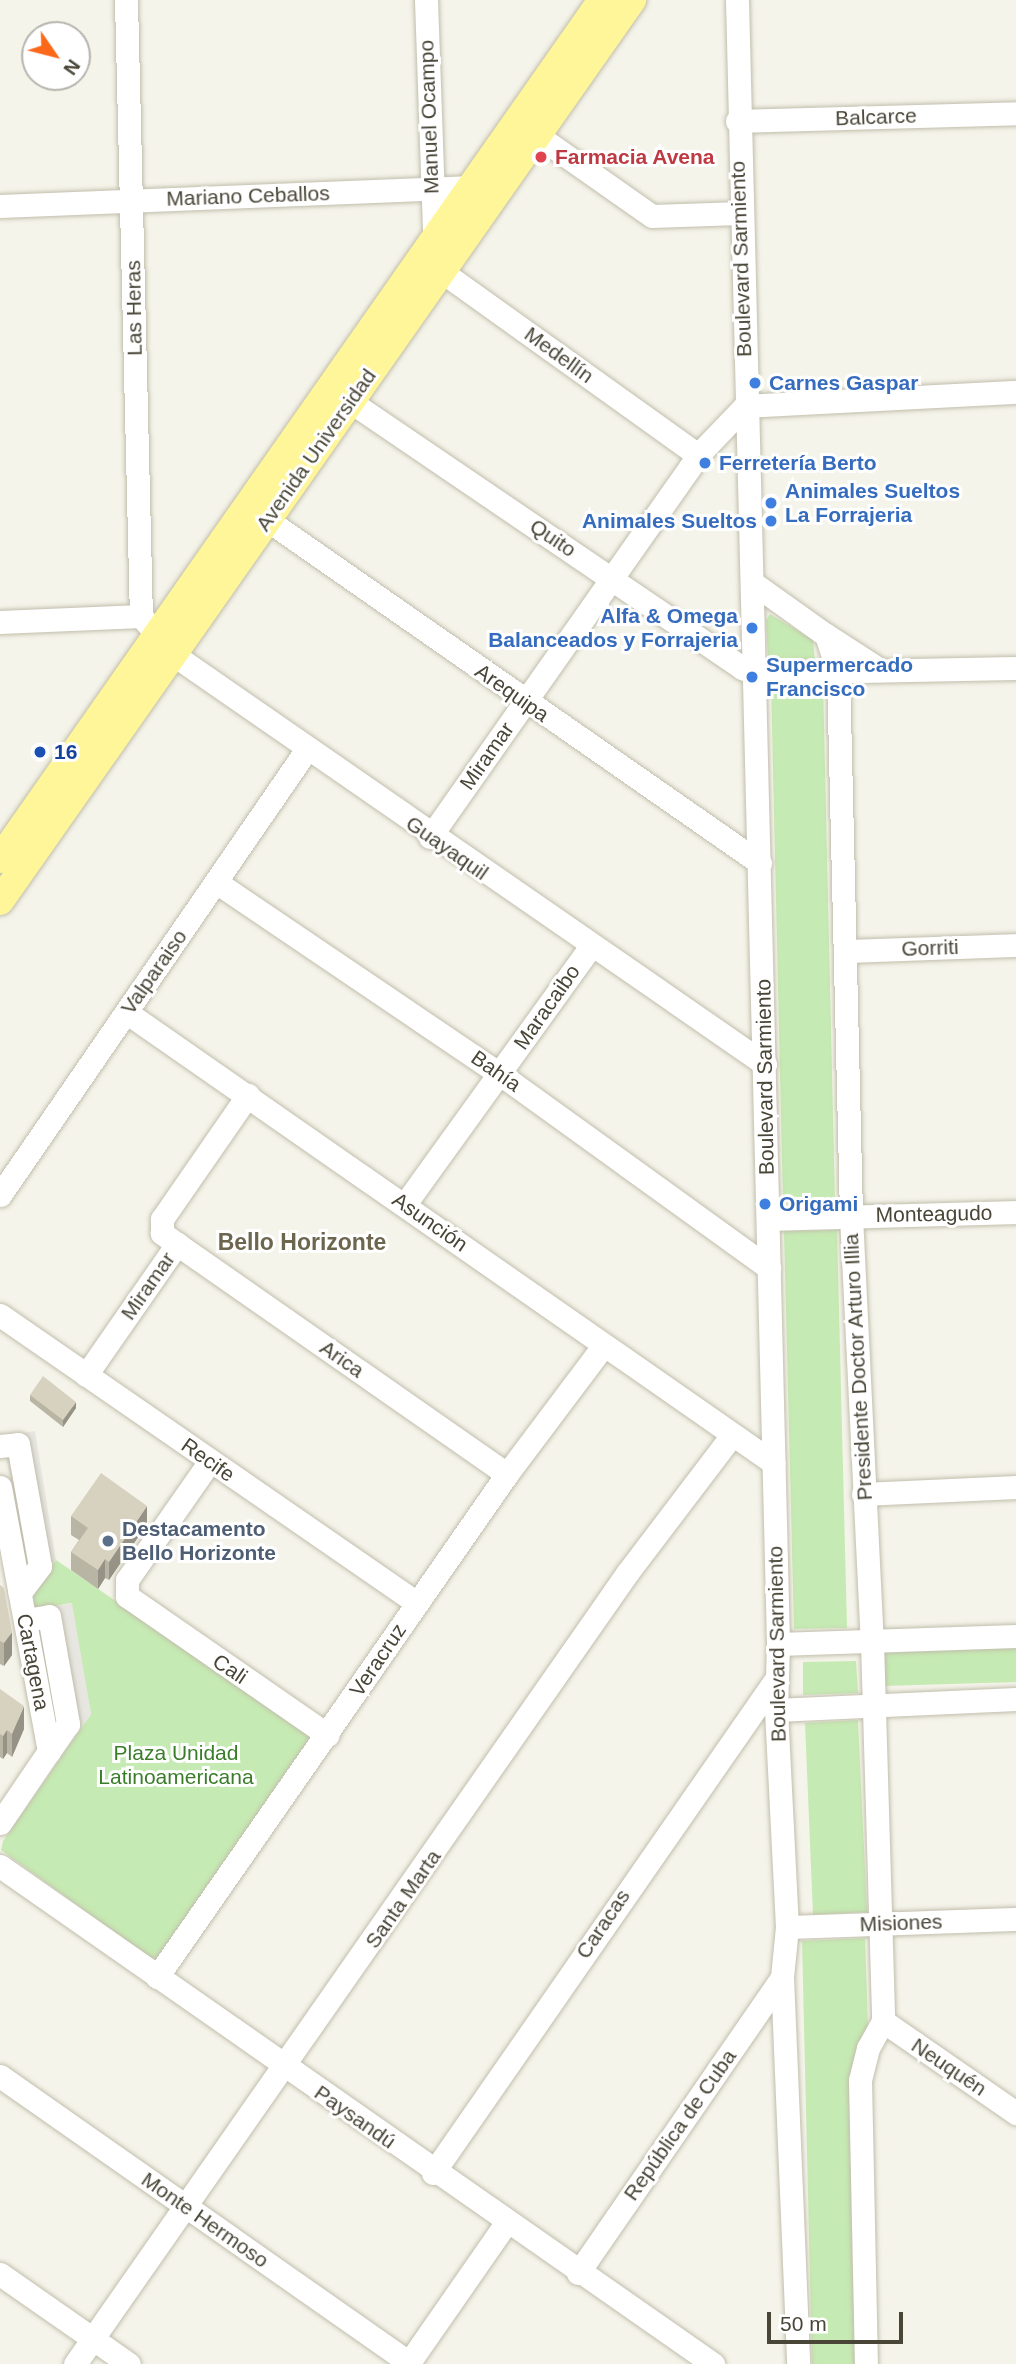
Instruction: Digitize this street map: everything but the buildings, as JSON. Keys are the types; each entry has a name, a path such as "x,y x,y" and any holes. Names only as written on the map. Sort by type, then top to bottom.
{"main road":[{"name":"Avenida Universidad","path":"158,635 267,519 351,402 467,187 601,0"},
{"name":"Avenida Universidad","path":"0,901 6,860 158,635 431,254 491,203 632,0"}],"street":[{"name":"Las Heras","path":"126,0 132,199 158,635"},
{"name":"Manuel Ocampo","path":"426,0 431,254"},
{"name":"Boulevard Sarmiento","path":"737,0 744,406 753,583 765,1064 778,1644 776,1710 787,1927 782,1977 798,2364"},
{"name":"Balcarce","path":"737,121 1016,113"},
{"path":"538,136 652,216 740,213"},
{"name":"Mariano Ceballos","path":"0,206 132,199 431,191 467,187"},
{"path":"467,187 491,203"},
{"name":"Medellín","path":"431,254 698,455"},
{"path":"744,406 1016,392"},
{"name":"Quito","path":"351,402 742,668 755,673"},
{"name":"Miramar","path":"430,837 609,576 698,455 744,406"},
{"name":"Arequipa","path":"267,519 524,702 760,863"},
{"path":"753,583 880,670"},
{"path":"0,622 158,635"},
{"name":"Guayaquil","path":"158,635 307,749 430,837 765,1064"},
{"name":"Presidente Doctor Arturo Illia","path":"826,635 838,671 851,1216 872,1642 883,2021"},
{"path":"755,673 1016,668"},
{"name":"Valparaiso","path":"0,1195 307,749"},
{"name":"Bahía","path":"216,882 500,1074 769,1268"},
{"name":"Gorriti","path":"845,951 1016,944"},
{"name":"Maracaibo","path":"405,1204 591,946"},
{"name":"Asunción","path":"126,1012 774,1463"},
{"name":"Miramar","path":"86,1375 177,1244 162,1233 162,1219 248,1095"},
{"name":"Monteagudo","path":"768,1219 1016,1212"},
{"name":"Arica","path":"177,1244 507,1474"},
{"name":"Recife","path":"0,1315 417,1604"},
{"name":"Veracruz","path":"157,1977 328,1735 507,1474 603,1346"},
{"name":"Santa Marta","path":"75,2364 285,2067 628,1572 732,1434"},
{"path":"0,1446 18,1444 40,1566 20,1593"},
{"name":"Cali","path":"210,1461 127,1580 133,1602 328,1735"},
{"name":"Cartagena","path":"0,1487 49,1751 0,1823"},
{"path":"863,1494 1016,1487"},
{"path":"778,1644 1016,1636"},
{"name":"Caracas","path":"433,2173 655,1848 776,1679"},
{"path":"776,1710 1016,1699"},
{"name":"Paysandú","path":"0,1866 433,2173 713,2364"},
{"name":"Misiones","path":"787,1927 1016,1919"},
{"name":"República de Cuba","path":"578,2273 782,1977"},
{"path":"866,2364 860,2080 868,2048 883,2021"},
{"name":"Neuquén","path":"883,2021 1016,2113"},
{"name":"Monte Hermoso","path":"0,2076 409,2364"},
{"path":"409,2364 506,2223"},
{"path":"0,2274 129,2364"}],"green space":[{"path":"770,614 813,640 815,660 768,658 766,620"},
{"path":"823,681 835,1203 783,1204 771,683"},
{"path":"837,1230 847,1628 794,1629 784,1231"},
{"name":"Plaza Unidad Latinoamericana","path":"56,1560 312,1736 158,1958 150,1958 1,1850 3,1841 91,1714 71,1603 33,1610 30,1594"},
{"path":"1016,1647 1016,1682 883,1686 882,1652"},
{"path":"856,1661 858,1693 803,1695 803,1662"},
{"path":"858,1720 867,1912 813,1915 805,1723"},
{"path":"865,1938 868,2026 859,2364 812,2364 802,1941"}],"shaded area":[{"path":"35,1431 56,1560 30,1594 3,1436"},
{"path":"72,1603 91,1714 60,1758 33,1610"}],"place":[{"name":"Farmacia Avena","path":"541,157"},
{"name":"Carnes Gaspar","path":"755,383"},
{"name":"Ferretería Berto","path":"705,463"},
{"name":"Animales Sueltos La Forrajeria","path":"771,503"},
{"name":"Animales Sueltos","path":"771,521"},
{"name":"Alfa & Omega Balanceados y Forrajeria","path":"752,628"},
{"name":"Supermercado Francisco","path":"752,677"},
{"name":"16","path":"40,752"},
{"name":"Origami","path":"765,1204"},
{"name":"Destacamento Bello Horizonte","path":"108,1541"}],"district":[{"name":"Bello Horizonte","path":"302,1242"}]}
